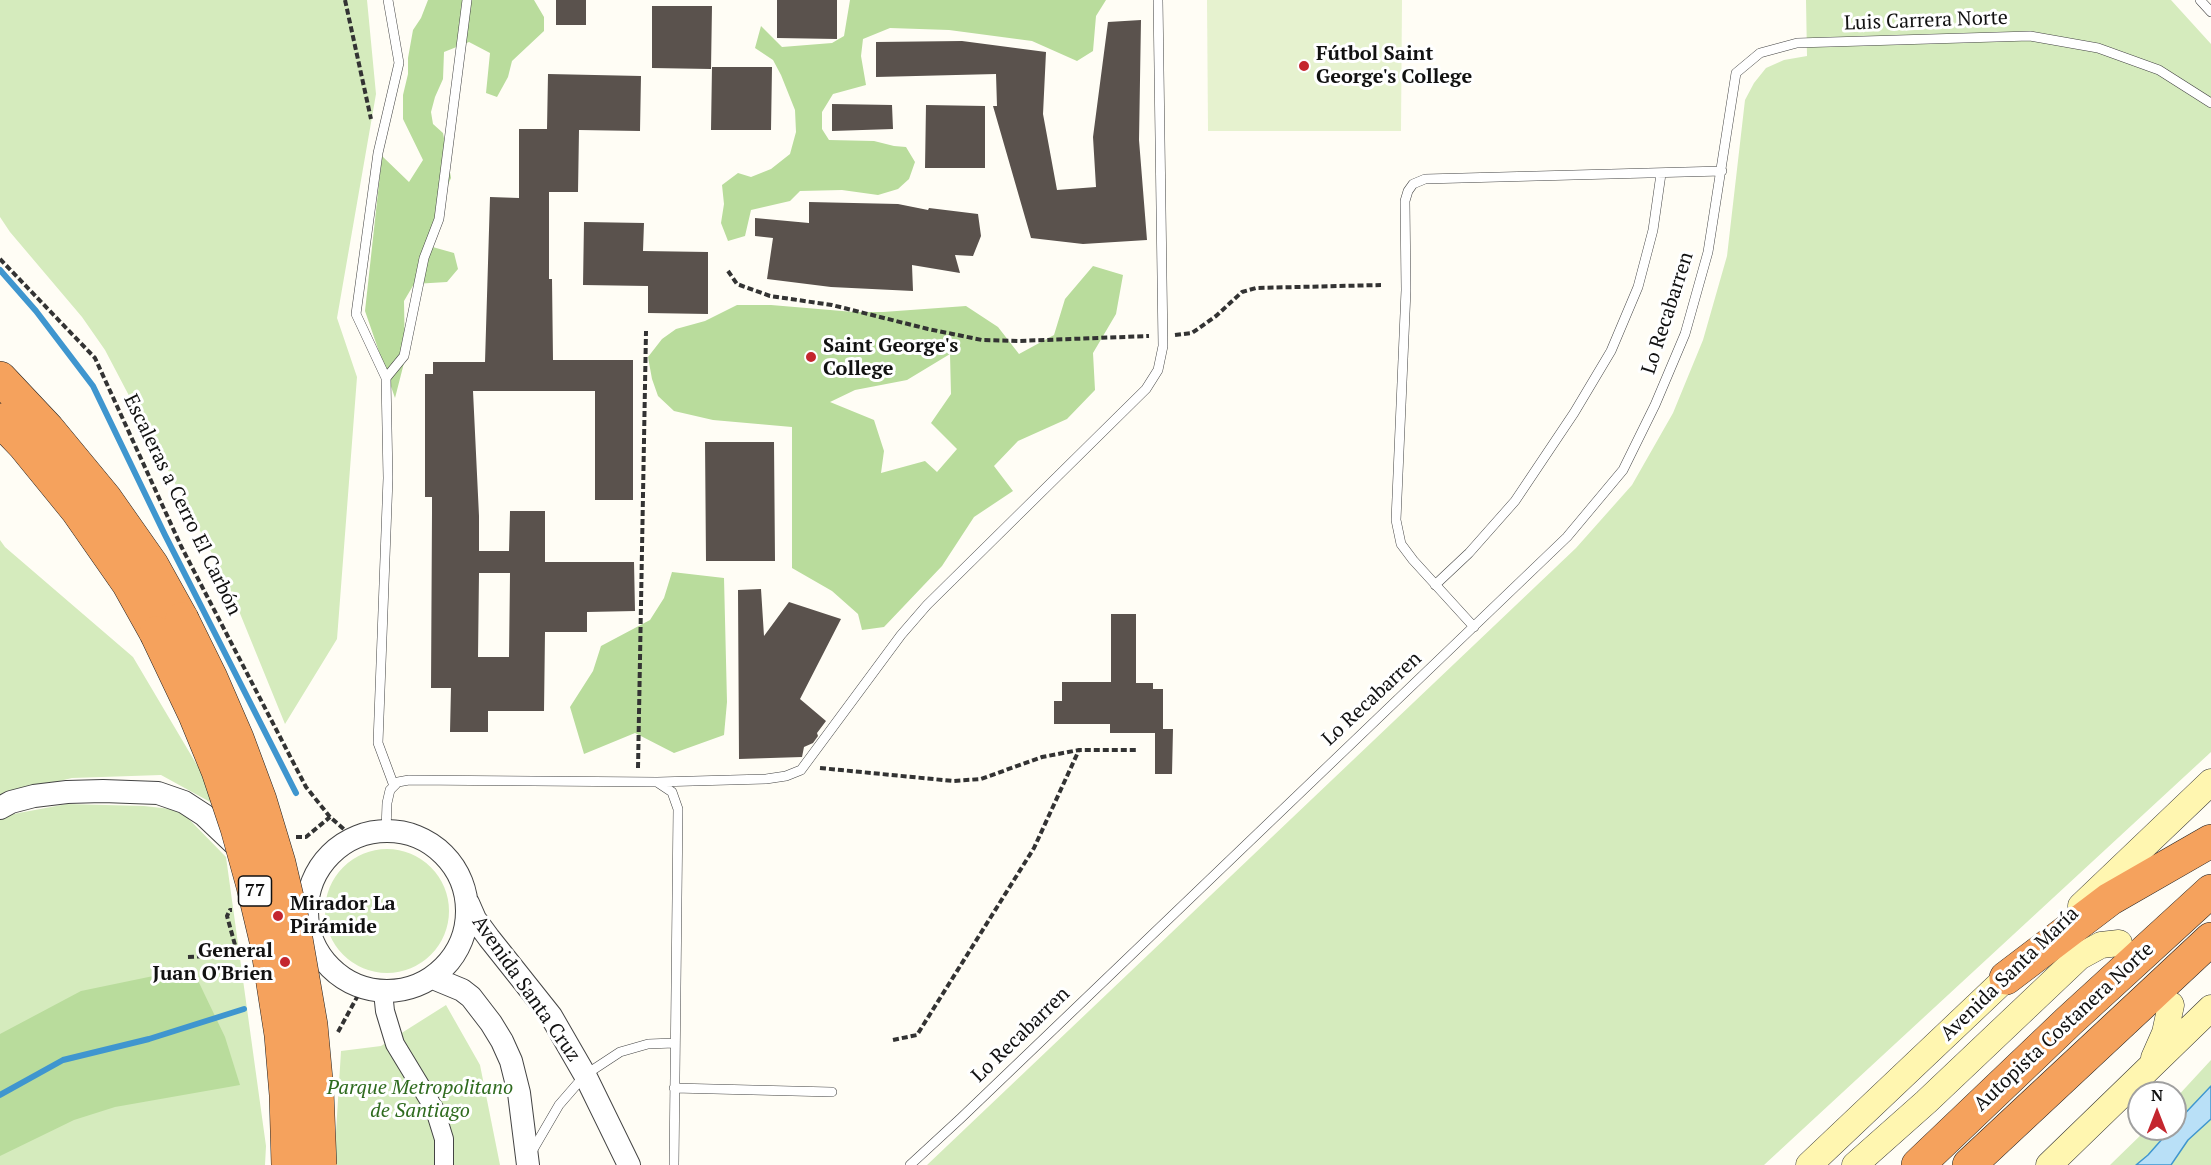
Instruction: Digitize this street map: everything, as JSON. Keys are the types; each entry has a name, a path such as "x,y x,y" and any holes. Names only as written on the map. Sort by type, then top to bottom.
{"highway":[{"name":"77","path":"0,378 48,429 105,498 152,565 195,715 218,771 254,886 269,955 281,1035 288,1165"},
{"name":"77","path":"0,420 50,476 83,518 128,583 169,626 212,678 260,800 281,874 300,960 310,1025 318,1101 320,1165"},
{"path":"2006,978 2110,899 2211,841"},
{"name":"Autopista Costanera Norte","path":"1918,1165 2069,1021 2211,891"},
{"name":"Autopista Costanera Norte","path":"1969,1165 2211,939"}],"main road":[{"name":"Avenida Santa María","path":"1809,1165 2211,782"},
{"path":"1855,1165 1926,1102 2079,957 2101,945 2119,943"},
{"path":"2146,1071 2162,1040 2170,1005"},
{"path":"2049,1165 2211,1008"}],"street":[{"path":"0,808 11,802 34,796 103,791 158,793 184,802 204,814 293,904 308,927 315,947 327,965 343,979 362,988 383,992 400,991 433,978 457,953 468,920 468,903 462,880 449,860 432,844 410,834 386,831 354,838 336,849 321,865 311,884 307,903 308,927"},
{"name":"Avenida Santa Cruz","path":"468,903 489,938 551,1016 585,1075 629,1165"},
{"name":"Avenida Santa Cruz","path":"433,978 456,987 471,997 502,1041 511,1060 519,1093 528,1163"},
{"path":"383,992 385,1011 395,1044 435,1110 444,1139 444,1165"}],"lane":[{"path":"388,0 399,63 378,153 356,314 386,378 388,478 378,743 394,786"},
{"path":"386,378 404,356 424,258 439,219 467,0"},
{"path":"386,831 390,790 398,782 409,780 657,782 766,778 786,776 801,770 901,635 927,605 1146,389 1158,370 1163,336 1158,0"},
{"path":"2200,0 2211,12"},
{"name":"Luis Carrera Norte","path":"1722,171 1736,73 1760,53 1797,43 2030,36 2098,48 2159,70 2211,103"},
{"path":"1474,627 1401,544 1396,520 1406,291 1405,201 1408,191 1413,184 1425,179 1722,171"},
{"name":"Lo Recabarren","path":"909,1165 1567,537 1623,470 1656,405 1685,334 1708,252 1722,171"},
{"path":"1435,585 1469,553 1515,501 1574,413 1611,351 1638,287 1653,230 1661,174"},
{"path":"657,782 672,792 678,809 674,1165"},
{"name":"Avenida Santa Cruz","path":"528,1163 559,1105 585,1075 620,1052 648,1044 674,1043"},
{"path":"674,1088 832,1092"}],"path":[{"path":"345,0 378,153"},
{"name":"Escaleras a Cerro El Carbón","path":"0,259 95,358 181,546 306,787 330,817 354,838"},
{"path":"728,271 737,284 770,296 832,304 928,329 982,340 1019,341 1192,333 1216,316 1242,292 1256,288 1380,285"},
{"path":"637,782 646,331"},
{"path":"893,1040 917,1035 1034,848 1079,750"},
{"path":"831,769 953,782 981,778 1042,757 1079,750 1138,750"},
{"path":"188,957 231,955 234,945 227,916 230,910 240,909"}],"green space":[{"path":"0,0 367,0 376,94 337,318 357,377 337,639 285,724 228,584 105,350 82,317 0,217"},
{"path":"428,0 534,0 544,17 544,31 512,61 508,77 497,97 486,93 490,53 469,42 444,52 443,79 431,112 433,124 443,133 451,178 441,200 429,246 454,253 458,269 447,282 414,284 404,301 405,359 395,398 365,311 382,156 409,182 423,160 403,119 403,95 413,30"},
{"path":"850,0 1106,0 1096,16 1093,51 1077,61 1032,41 949,30 890,28 863,39 861,56 866,85 833,94 822,112 822,129 829,140 874,141 906,147 915,162 909,179 898,189 878,195 842,190 800,191 790,201 751,210 745,236 728,241 721,223 724,204 722,185 738,173 751,177 771,169 790,154 796,132 795,110 781,75 773,60 755,48 761,26 782,47 832,43 844,36"},
{"name":"Fútbol Saint George's College","path":"1207,0 1402,0 1401,131 1208,131"},
{"path":"1806,0 2171,0 2211,44 2211,752 1764,1165 927,1165 1576,548 1632,485 1673,413 1703,340 1727,256 1745,100 1754,83 1766,68 1784,60 1807,56"},
{"path":"1093,266 1123,275 1116,314 1093,353 1095,390 1067,419 1018,441 994,466 1013,491 974,517 942,566 884,627 862,630 858,614 832,591 792,568 792,427 713,420 674,411 658,396 648,357 662,339 676,329 705,321 737,305 771,305 854,312 966,306 998,327 1019,354 1054,335 1065,299","holes":["950,354 951,394 931,423 957,449 937,472 925,461 881,473 884,451 874,420 830,402 855,390 907,380"]},
{"path":"0,540 5,547 133,657 223,809 161,775 72,778 26,789 0,800"},
{"path":"672,572 724,578 727,702 724,735 674,753 635,733 584,754 570,707 593,671 601,646 650,620 664,598"},
{"path":"67,804 144,806 180,810 226,857 266,1146 265,1165 0,1165 0,820 8,815"},
{"path":"387,849 411,854 431,867 444,887 449,911 444,935 431,955 411,968 387,973 363,968 343,955 330,935 325,911 330,887 343,867 363,854"},
{"path":"192,968 225,1037 240,1085 115,1107 74,1120 0,1156 0,1034 81,991"},
{"name":"Parque Metropolitano de Santiago","path":"446,1005 480,1065 500,1165 334,1165 341,1051 381,1046"},
{"path":"2211,1060 2211,1165 2110,1165 2135,1141 2187,1141 2187,1086"}],"water":[{"path":"2211,1086 2211,1119 2188,1140 2171,1165 2136,1165 2160,1141 2187,1141 2187,1111"}],"building":[{"path":"556,0 586,0 586,25 556,25"},
{"path":"777,0 837,0 837,39 777,38"},
{"path":"652,6 712,6 711,69 652,68"},
{"path":"1141,20 1139,140 1147,240 1083,244 1031,238 993,106 997,106 996,74 876,77 876,42 962,41 1046,52 1043,114 1057,190 1096,187 1093,137 1108,22"},
{"path":"712,67 772,67 771,130 711,130"},
{"path":"548,74 641,76 640,131 579,130 578,192 549,192 549,279 552,279 553,360 633,360 633,500 595,500 595,391 473,391 479,551 509,551 510,511 545,511 545,562 634,562 635,611 587,612 587,632 545,632 544,711 488,711 488,732 450,732 451,688 431,688 432,497 425,497 425,374 433,374 433,362 485,362 490,197 519,198 519,129 547,129","holes":["479,573 510,573 509,657 478,657"]},
{"path":"832,104 892,105 893,129 832,131"},
{"path":"926,105 985,106 985,168 925,168"},
{"path":"809,202 898,204 928,210 929,208 978,214 981,236 973,256 955,255 960,273 912,265 913,291 831,287 767,279 773,238 755,236 755,218 809,223"},
{"path":"584,222 644,223 643,251 708,252 708,314 648,313 648,286 583,285"},
{"path":"705,442 774,442 775,561 706,561"},
{"path":"761,589 764,636 789,602 841,619 800,699 826,721 813,743 804,747 802,757 739,759 738,590"},
{"path":"1111,614 1136,614 1136,683 1153,683 1153,689 1163,689 1163,729 1173,729 1172,774 1155,774 1155,733 1110,733 1110,724 1054,724 1054,701 1062,701 1062,682 1111,682"}],"waterway":[{"path":"0,270 36,311 93,386 165,535 296,793"},
{"path":"0,1095 63,1060 149,1039 244,1009"}],"place":[{"name":"Fútbol Saint George's College","path":"1304,66"},
{"name":"Saint George's College","path":"811,357"},
{"name":"Mirador La Pirámide","path":"278,916"},
{"name":"General Juan O'Brien","path":"285,962"}]}
